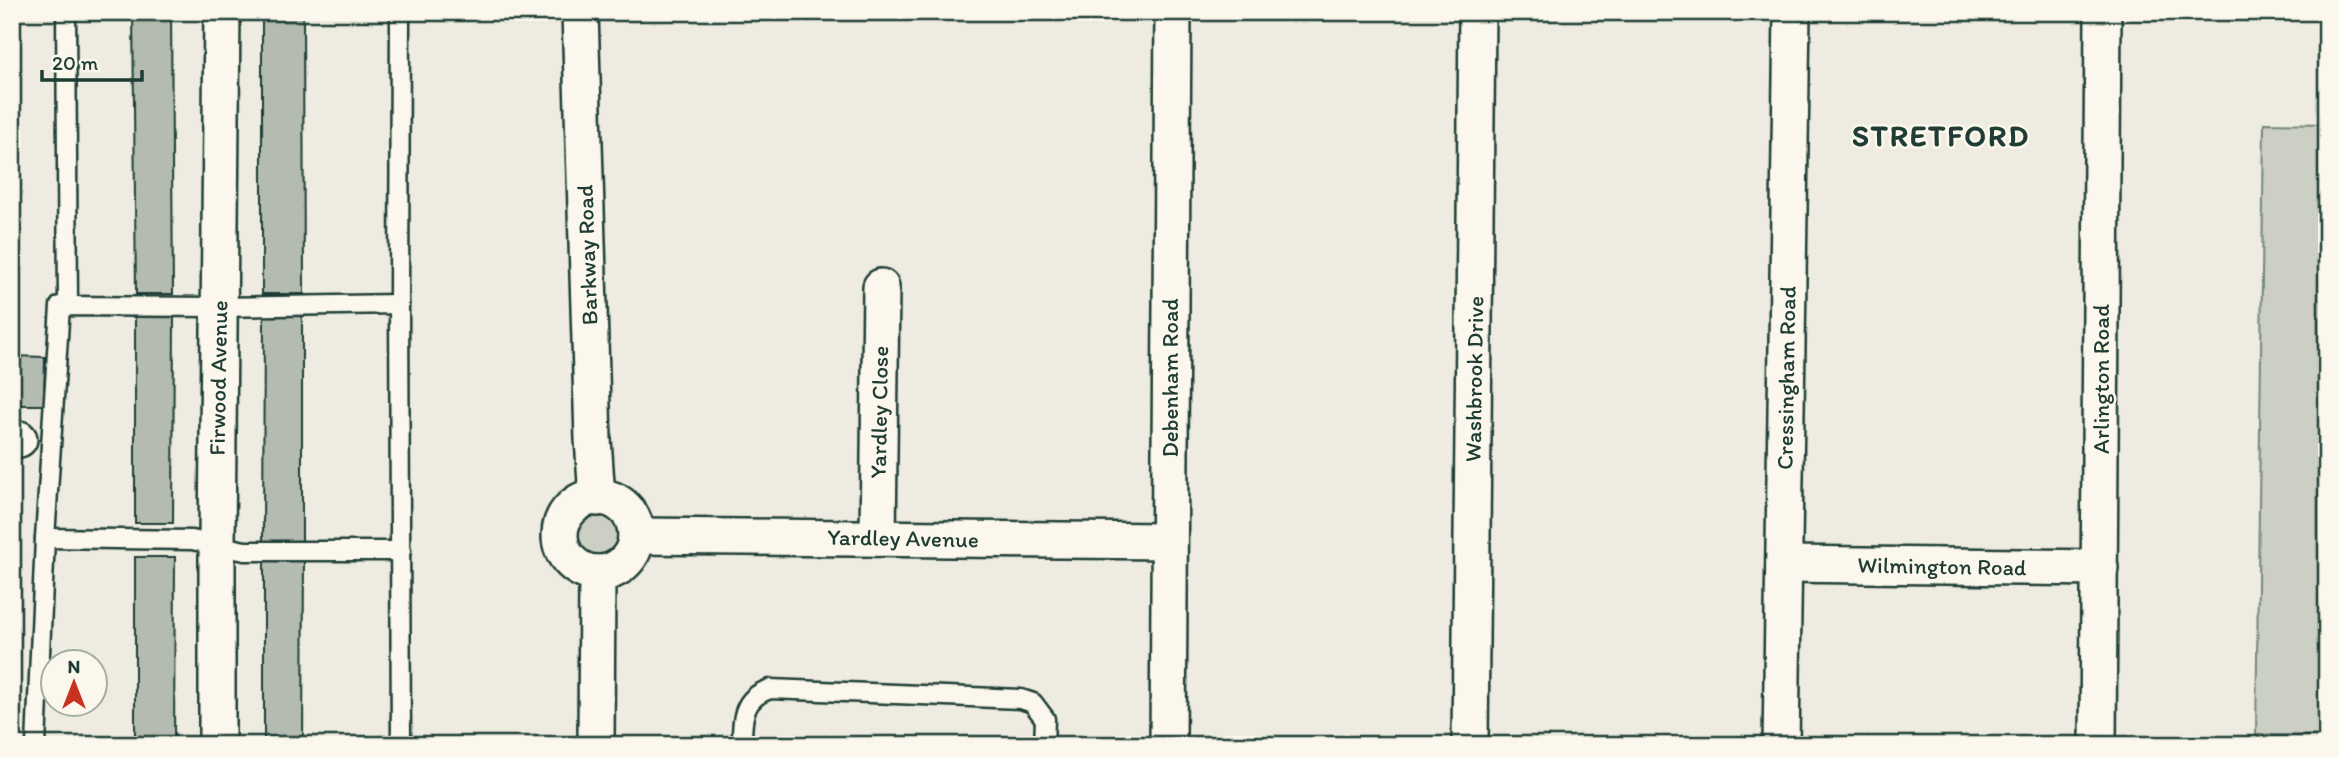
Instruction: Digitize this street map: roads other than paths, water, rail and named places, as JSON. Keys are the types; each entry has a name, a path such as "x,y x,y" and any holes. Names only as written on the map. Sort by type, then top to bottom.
{"street":[{"name":"Firwood Avenue","path":"217,745 222,12"},
{"name":"Barkway Road","path":"580,12 592,426 597,498"},
{"name":"Debenham Road","path":"1168,745 1173,12"},
{"name":"Washbrook Drive","path":"1470,745 1477,12"},
{"name":"Cressingham Road","path":"1782,745 1792,12"},
{"name":"Arlington Road","path":"2098,745 2103,12"},
{"name":"Yardley Close","path":"878,538 881,287"},
{"path":"597,498 620,504 629,513 636,536 634,548 620,567 597,573 584,571 573,564 565,554 561,542 565,516 573,506 584,500 597,498"},
{"name":"Yardley Avenue","path":"636,536 1169,541"},
{"name":"Wilmington Road","path":"1784,564 2100,568"},
{"path":"596,745 597,573"}],"lane":[{"path":"66,12 68,306"},
{"path":"400,12 401,745"},
{"path":"36,745 45,538 60,306 399,304"},
{"path":"45,538 192,540 245,551 401,551"},
{"path":"742,745 742,724 750,701 757,693 770,689 1021,699 1033,703 1045,719 1044,745"}],"district":[{"name":"STRETFORD","path":"1941,135"}]}
